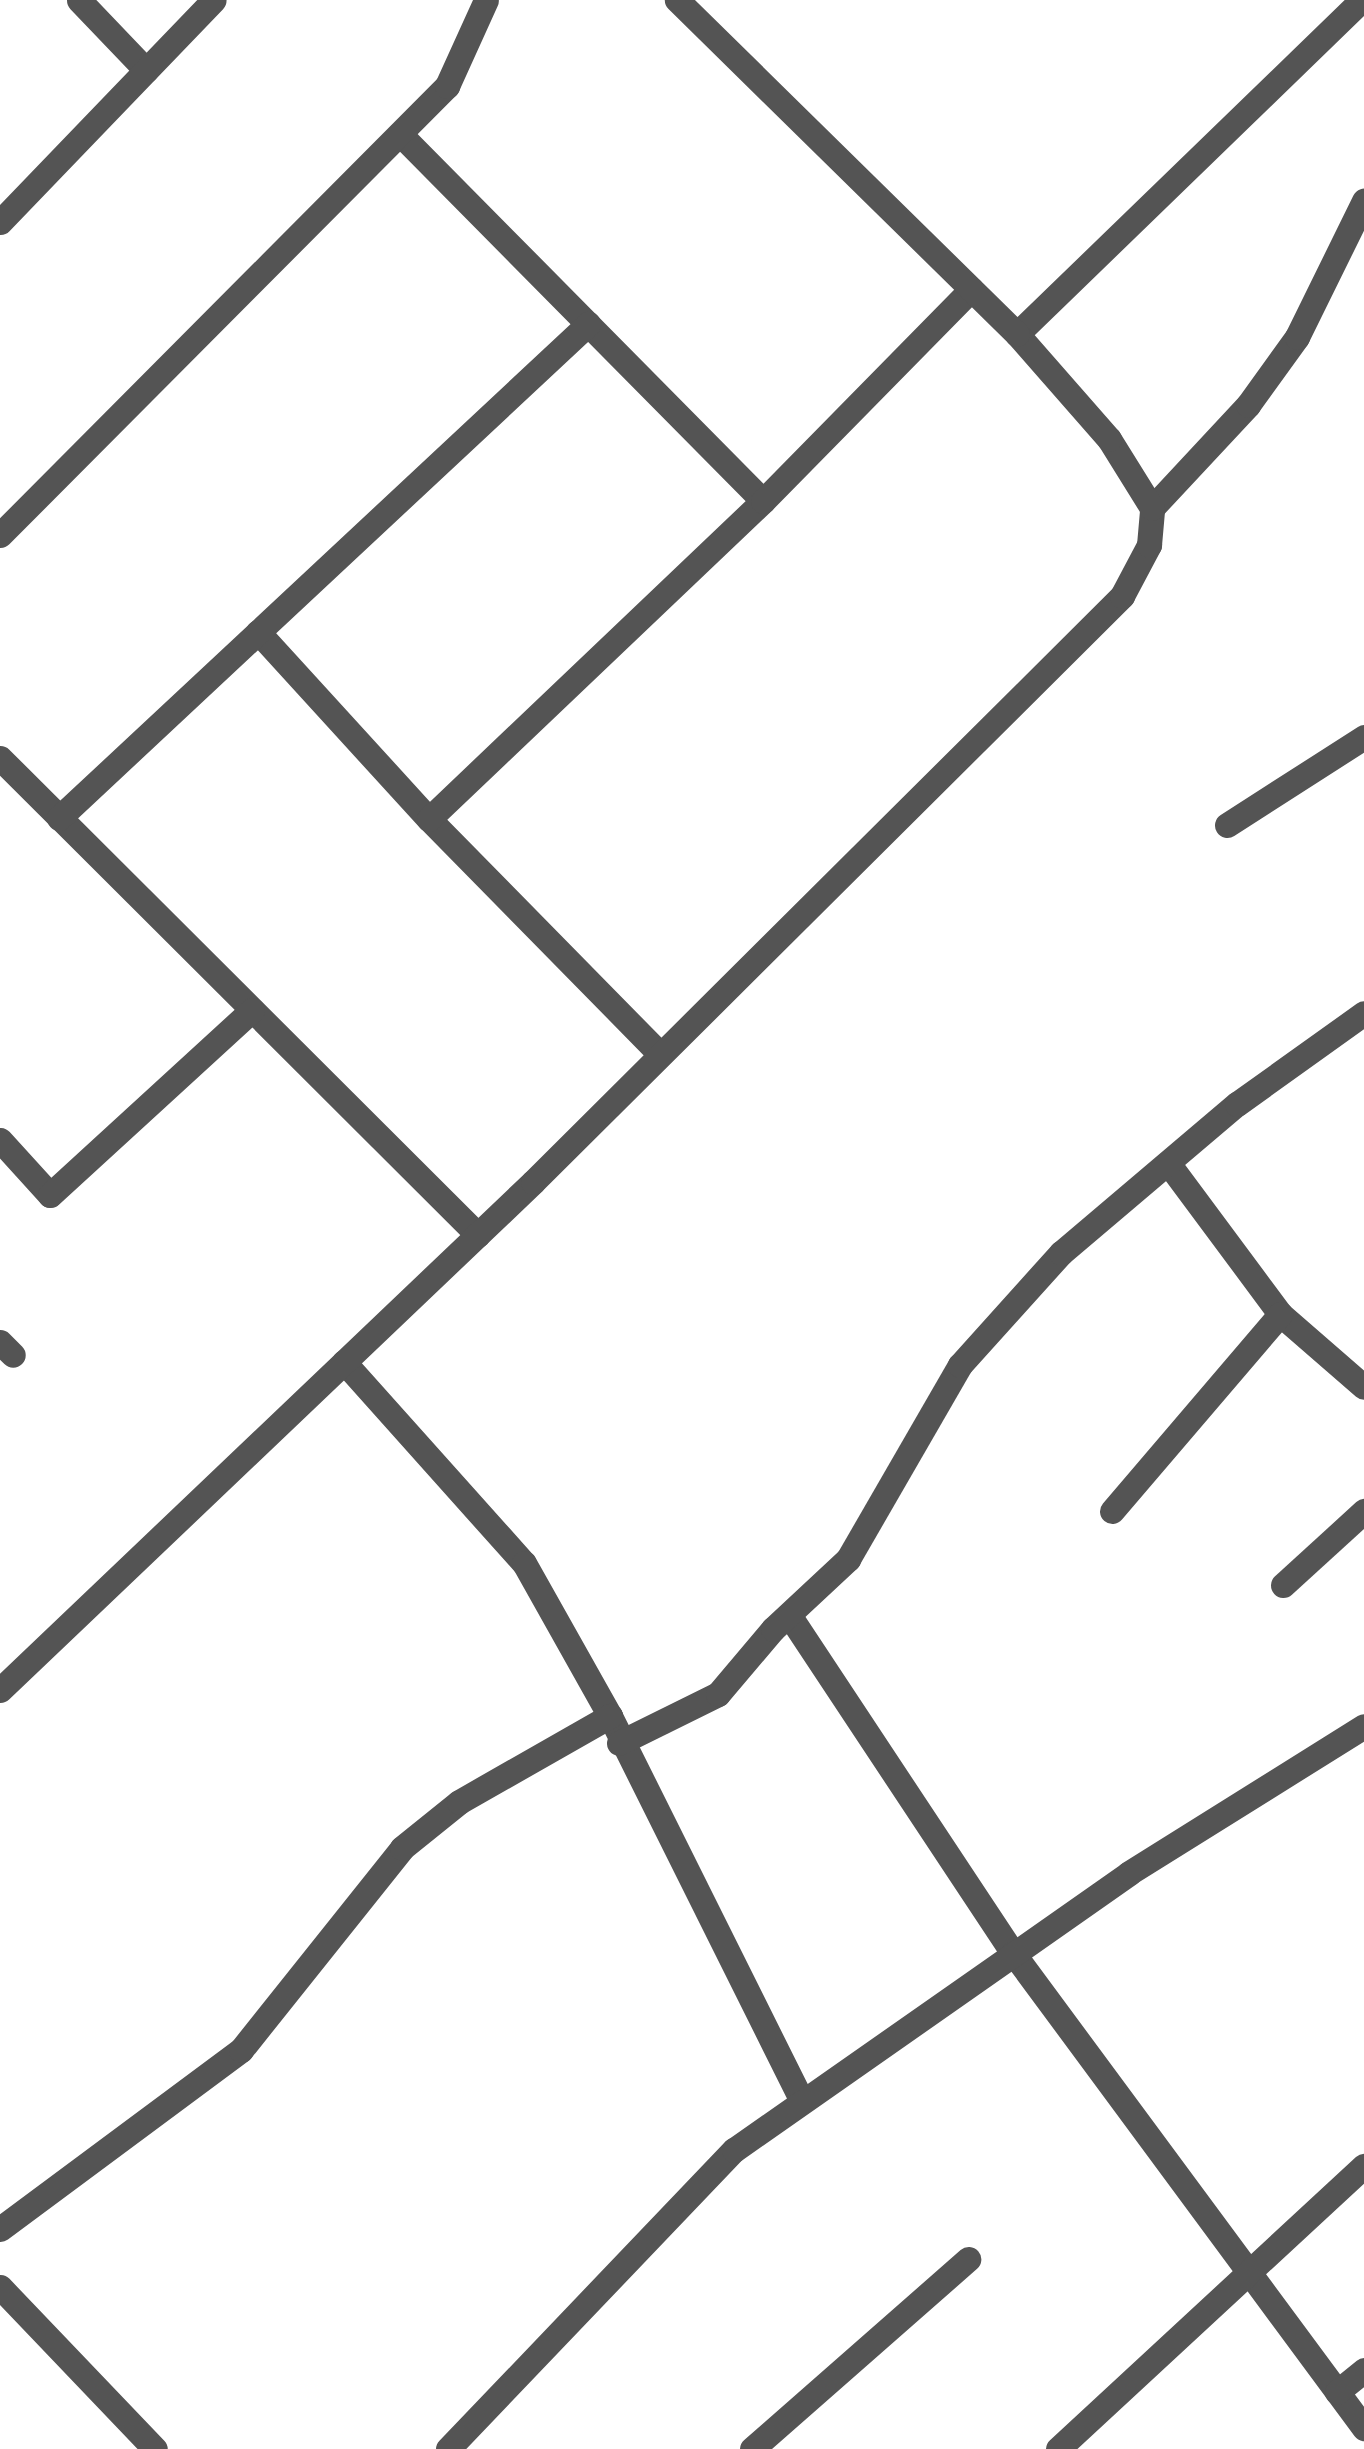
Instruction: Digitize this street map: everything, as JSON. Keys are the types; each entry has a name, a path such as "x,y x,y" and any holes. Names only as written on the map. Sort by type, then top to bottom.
{"street":[{"path":"79,0 146,70"},
{"path":"0,222 214,0"},
{"path":"0,535 448,86 486,0"},
{"path":"0,1690 478,1235 1122,596 1150,545 1152,508 1109,439 1017,334 677,0"},
{"path":"1017,334 1362,0"},
{"path":"400,134 763,501"},
{"path":"1152,508 1248,405 1297,337 1364,201"},
{"path":"429,820 763,501 971,289"},
{"path":"59,818 588,324"},
{"path":"258,632 429,820 660,1054"},
{"path":"1227,825 1364,737"},
{"path":"0,758 478,1235"},
{"path":"0,1140 50,1194 252,1010"},
{"path":"619,1743 718,1694 789,1614 848,1559 960,1365 1061,1253 1168,1163 1360,1022"},
{"path":"1168,1163 1280,1314 1364,1387"},
{"path":"1112,1511 1280,1314"},
{"path":"344,1362 524,1563 610,1716 619,1743 802,2101"},
{"path":"1283,1585 1364,1511"},
{"path":"789,1614 1013,1953 1364,2428"},
{"path":"0,2230 241,2050 402,1848 459,1802 610,1716"},
{"path":"448,2449 734,2150 1013,1953 1364,1726"},
{"path":"1058,2449 1364,2166"},
{"path":"752,2449 968,2259"},
{"path":"0,2287 155,2449"},
{"path":"1336,2392 1364,2370"}]}
